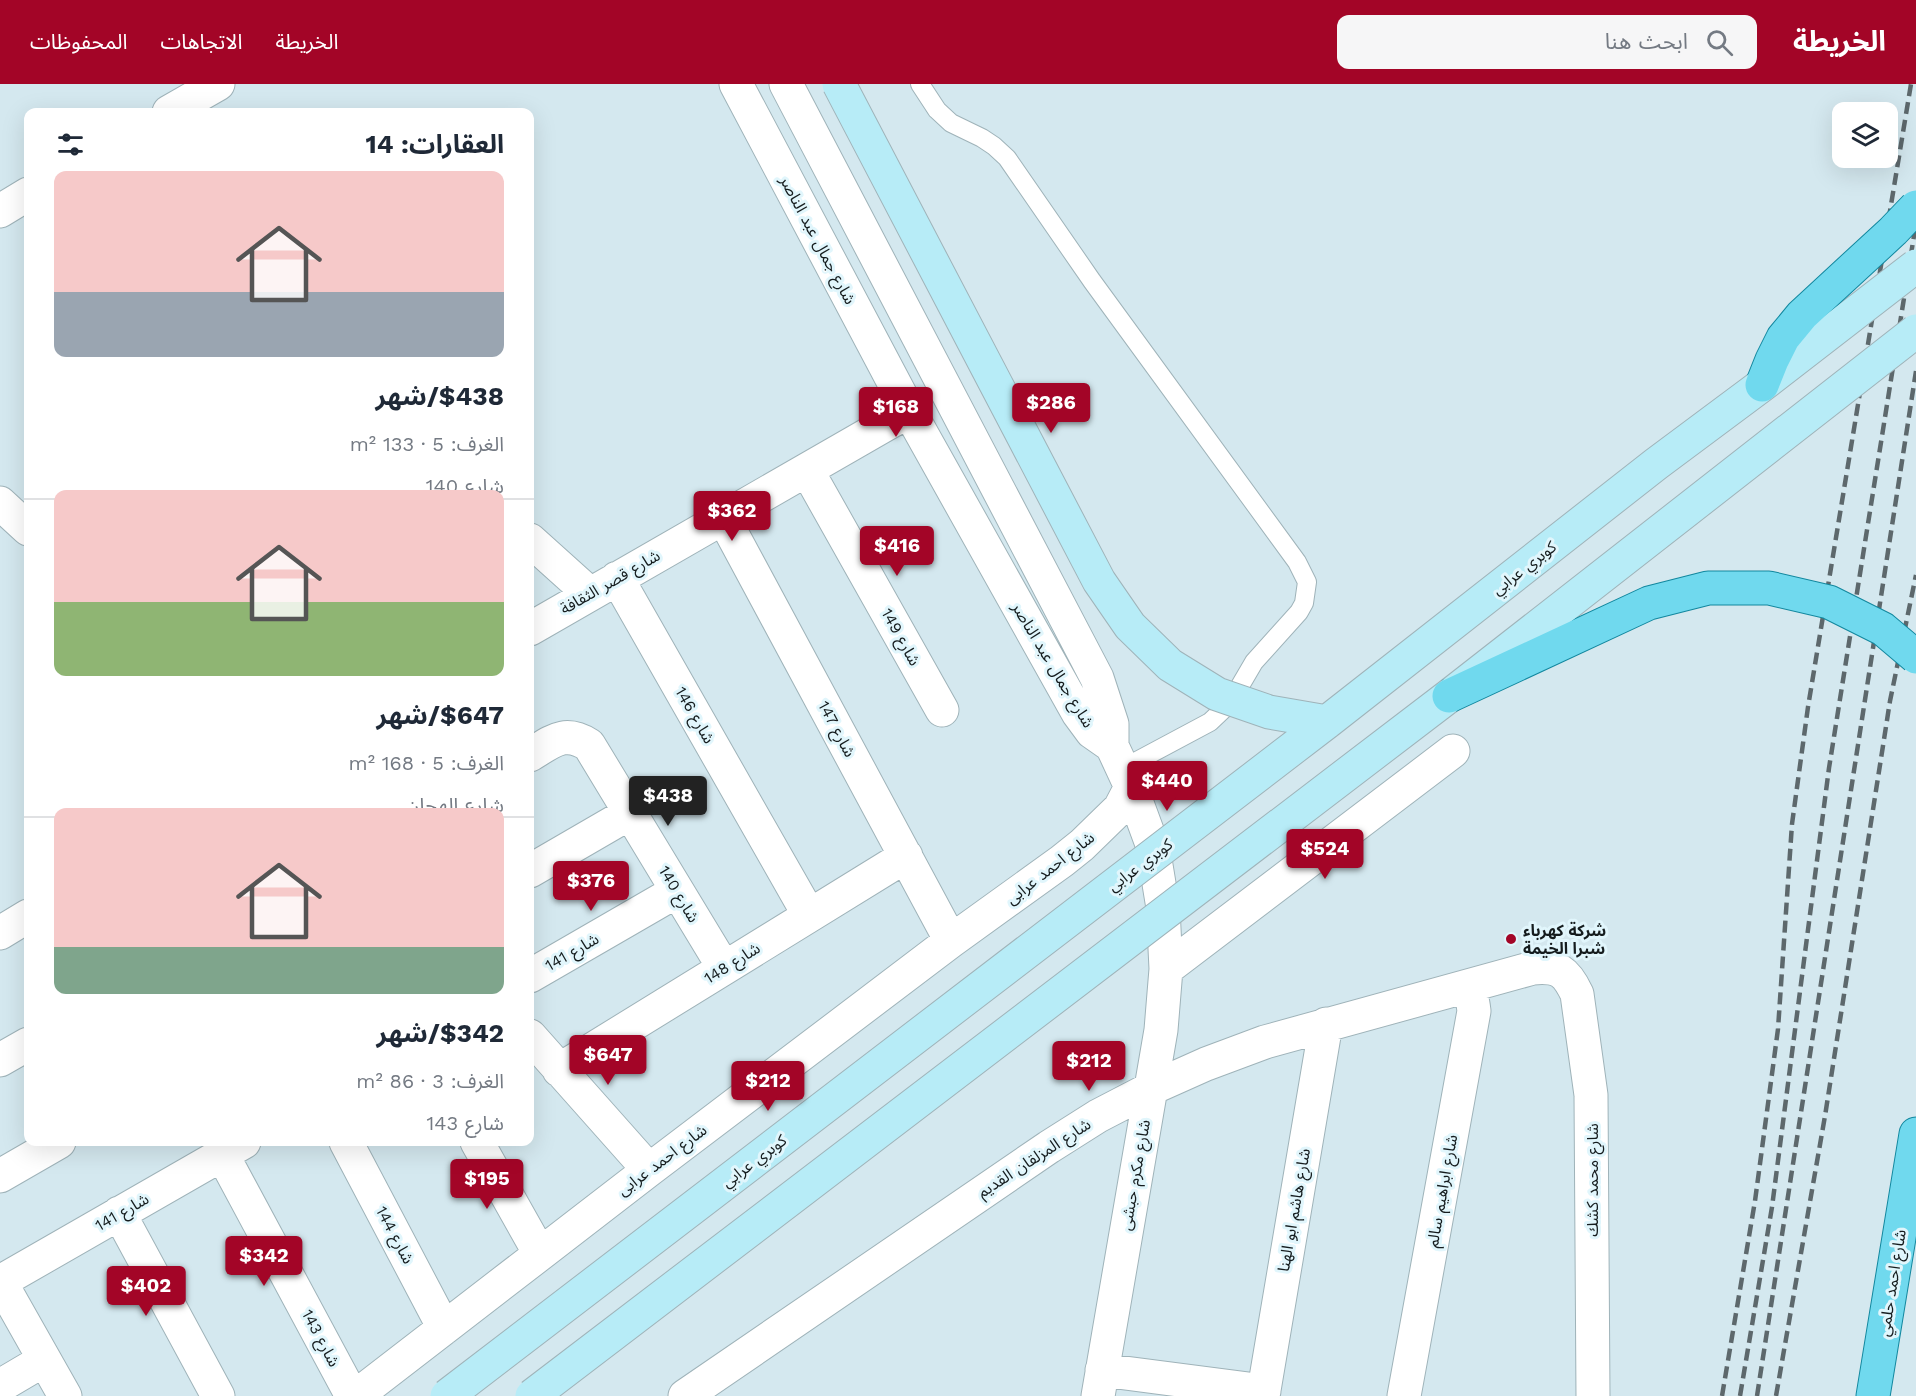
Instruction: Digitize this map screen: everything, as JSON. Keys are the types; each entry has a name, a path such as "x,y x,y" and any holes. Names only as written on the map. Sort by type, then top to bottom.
{"main road":[{"path":"839,84 1099,580 1130,626 1170,665 1217,694 1269,712 1327,722"},
{"path":"1762,385 1783,338 1802,315 1916,207"},
{"name":"كوبري عرابي","path":"447,1396 1327,722 1656,464 1916,266"},
{"path":"532,1396 1449,696 1916,331"},
{"path":"1449,696 1649,603 1708,588 1769,588 1828,602 1883,629 1916,657"},
{"name":"شارع احمد حلمي","path":"1873,1396 1916,1134"}],"street":[{"path":"176,108 218,84"},
{"name":"شارع جمال عبد الناصر","path":"736,84 909,411 1078,713 1122,767"},
{"name":"شارع جمال عبد الناصر","path":"786,84 1097,678 1106,702 1122,767"},
{"name":"شارع قصر الثقافة","path":"534,627 909,411"},
{"name":"شارع 149","path":"807,470 942,710"},
{"path":"0,503 24,525"},
{"name":"شارع 147","path":"723,517 951,941"},
{"name":"شارع 146","path":"534,543 603,586 809,915"},
{"name":"شارع 140","path":"534,753 559,738 570,737 589,746 724,968"},
{"path":"1166,969 1453,751"},
{"name":"شارع احمد عرابى","path":"367,1392 444,1328 649,1170 951,941 1082,845 1120,808 1122,767"},
{"name":"شارع مكرم حبشى","path":"1098,1389 1161,1030 1166,969 1163,908 1153,848 1122,767"},
{"path":"534,869 630,813"},
{"name":"شارع 148","path":"559,1070 906,856"},
{"name":"شارع 141","path":"534,974 677,891"},
{"path":"0,933 24,918"},
{"name":"شارع المزلقان القديم","path":"685,1396 1049,1147 1098,1116 1150,1089 1206,1064 1265,1042 1326,1024 1533,968 1546,967 1561,970"},
{"name":"شارع محمد كشك","path":"1561,970 1577,994 1592,1095 1593,1396"},
{"name":"شارع ابراهيم سالم","path":"1404,1396 1474,1011 1472,999 1465,987"},
{"name":"شارع هاشم ابو الهنا","path":"1263,1394 1326,1024"},
{"path":"534,1041 649,1170"},
{"path":"0,1060 24,1046"},
{"path":"0,1176 52,1146"},
{"name":"شارع 144","path":"348,1146 444,1328"},
{"path":"479,1146 540,1254"},
{"name":"شارع 141","path":"0,1281 233,1148"},
{"name":"شارع 143","path":"233,1148 367,1392"},
{"path":"119,1214 218,1396"},
{"path":"0,1281 65,1396"},
{"path":"0,1386 44,1360"},
{"path":"1098,1389 1263,1394"}],"lane":[{"path":"920,84 937,110 951,123 982,138 1007,158 1098,290 1297,562 1307,582 1307,593 1299,612 1254,662 1230,703 1210,722 1122,767"}],"railway":[{"path":"1722,1396 1755,1201 1778,1029 1792,824 1808,707 1911,84"},
{"path":"1740,1396 1772,1207 1829,768 1916,223"},
{"path":"1757,1396 1916,371"},
{"path":"1776,1396 1825,1116 1890,701 1916,575"}],"place":[{"name":"شركة كهرباء شبرا الخيمة","path":"1511,939"}]}
